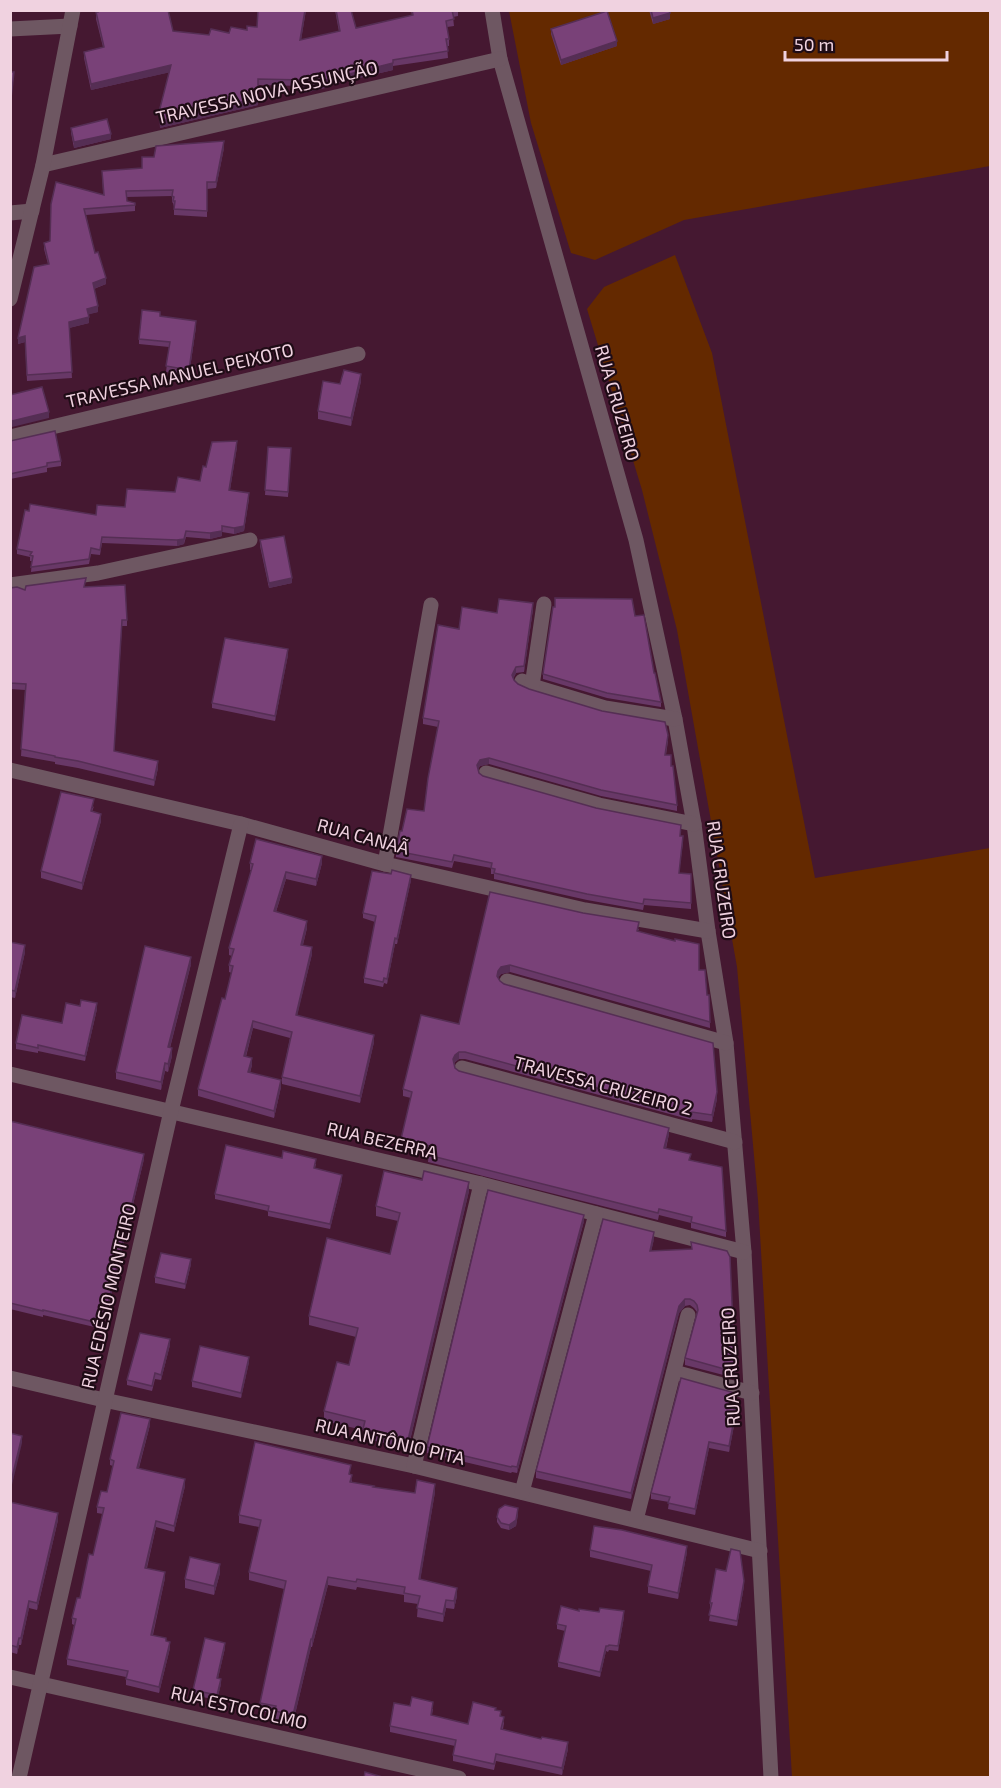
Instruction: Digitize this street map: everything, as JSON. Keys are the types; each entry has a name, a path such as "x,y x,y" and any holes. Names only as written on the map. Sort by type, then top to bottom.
{"street":[{"name":"RUA CRUZEIRO","path":"492,10 500,59 636,540 675,719 694,824 726,1043 744,1252 771,1778"},
{"path":"10,29 72,18 43,165 10,299"},
{"name":"TRAVESSA NOVA ASSUNÇÃO","path":"43,165 500,59"},
{"path":"10,213 32,212"},
{"name":"TRAVESSA MANUEL PEIXOTO","path":"10,437 358,354"},
{"path":"10,585 98,573 250,540"},
{"path":"544,604 527,683 605,708 675,719"},
{"path":"385,864 431,605"},
{"name":"RUA CANAÃ","path":"10,770 240,824 385,864 585,909 708,931"},
{"path":"486,773 599,805 694,824"},
{"name":"RUA EDÉSIO MONTEIRO","path":"19,1778 104,1400 240,824"},
{"path":"507,981 726,1043"},
{"name":"TRAVESSA CRUZEIRO 2","path":"462,1068 735,1142"},
{"name":"RUA BEZERRA","path":"10,1074 481,1184 744,1252"},
{"path":"414,1466 481,1184"},
{"path":"522,1492 596,1214"},
{"path":"636,1520 688,1315"},
{"path":"674,1372 752,1393"},
{"name":"RUA ANTÔNIO PITA","path":"10,1378 414,1466 760,1551"},
{"name":"RUA ESTOCOLMO","path":"10,1677 459,1778"}],"shaded area":[{"path":"509,11 990,11 990,166 684,220 595,260 571,253 531,123"},
{"path":"675,255 712,353 815,878 990,848 990,1777 792,1777 758,1200 737,967 677,630 642,490 587,309 604,287"}],"building":[{"path":"98,10 168,10 173,31 209,35 211,29 229,33 231,27 247,30 247,26 257,27 258,10 305,10 300,40 340,31 336,10 351,10 356,28 413,15 412,10 452,10 454,19 446,21 448,51 393,60 393,63 304,87 303,80 258,79 258,98 160,121 161,113 159,112 171,65 91,84 84,52 104,47 96,12"},
{"path":"651,10 669,10 670,13 653,18"},
{"path":"607,11 617,41 561,60 551,29"},
{"path":"10,72 14,72 10,107"},
{"path":"107,119 111,134 74,142 71,128"},
{"path":"224,141 216,182 207,182 207,211 174,209 173,190 126,191 127,201 135,205 84,209 95,253 98,252 106,278 93,283 98,306 87,309 89,317 69,322 72,372 27,375 25,336 18,338 34,267 49,264 44,243 50,241 51,204 56,182 104,195 102,171 142,168 142,157 154,157 156,146"},
{"path":"142,310 160,312 160,316 196,321 189,370 166,366 170,342 139,339"},
{"path":"344,370 361,374 351,418 318,411 323,381 340,384"},
{"path":"42,387 49,412 12,421 10,395"},
{"path":"55,431 61,461 10,474 10,441"},
{"path":"237,441 229,490 249,493 244,526 234,528 222,526 222,531 210,533 186,531 184,539 177,540 102,537 100,550 91,548 89,559 31,567 32,552 17,549 25,510 29,511 30,504 96,515 97,505 125,507 127,489 175,492 178,477 200,481 212,442"},
{"path":"268,447 291,448 288,492 265,490"},
{"path":"284,536 292,578 269,583 260,540"},
{"path":"86,578 84,587 125,585 127,620 122,620 114,751 158,761 154,780 21,749 26,684 10,683 10,588 17,587 25,590 26,586"},
{"path":"555,598 632,599 635,616 644,615 661,702 607,693 543,674"},
{"path":"499,599 533,603 524,666 516,667 512,675 518,684 602,711 665,722 668,735 665,755 671,755 677,805 601,790 489,758 480,760 477,765 479,773 596,808 681,825 680,836 683,836 679,873 691,874 691,903 644,899 643,904 494,873 495,869 491,868 492,863 454,855 452,862 396,851 407,809 424,811 439,721 423,718 438,625 459,629 462,607 497,613"},
{"path":"225,638 288,649 275,716 212,703"},
{"path":"61,792 94,799 91,811 101,814 82,883 41,871"},
{"path":"256,839 322,856 316,879 286,872 274,911 307,921 301,945 312,947 296,1015 374,1035 360,1096 282,1077 292,1032 253,1021 244,1056 252,1058 248,1072 281,1080 274,1111 198,1089 222,998 225,999 233,966 229,965 234,949 229,948 253,864 250,863"},
{"path":"392,870 411,875 387,979 384,978 383,982 364,978 376,916 363,913 372,871 391,874"},
{"path":"490,892 583,913 639,922 637,931 675,941 675,939 699,944 699,970 705,970 710,1022 510,965 501,967 497,976 504,984 713,1043 717,1092 712,1115 692,1112 692,1114 465,1052 459,1052 453,1059 455,1068 459,1071 669,1128 664,1148 691,1154 689,1160 722,1167 726,1231 691,1222 692,1217 659,1209 658,1213 428,1155 430,1146 401,1139 412,1092 403,1089 421,1015 459,1024"},
{"path":"10,942 25,945 15,991 10,990"},
{"path":"145,946 191,957 168,1047 172,1048 168,1064 165,1063 161,1082 116,1072"},
{"path":"81,1000 97,1003 85,1056 38,1045 38,1048 16,1043 22,1015 62,1023 66,1003 80,1006"},
{"path":"10,1121 144,1154 103,1324 10,1303"},
{"path":"226,1145 282,1158 283,1151 316,1159 314,1168 342,1175 330,1224 268,1211 269,1206 215,1194"},
{"path":"384,1171 422,1180 424,1171 469,1182 408,1440 363,1429 365,1421 324,1411 337,1362 349,1365 358,1328 309,1316 327,1238 390,1254 400,1213 376,1206"},
{"path":"488,1190 584,1215 517,1467 427,1447"},
{"path":"603,1219 654,1232 650,1251 692,1249 691,1242 727,1251 730,1257 735,1372 685,1358 698,1310 694,1301 685,1299 679,1306 631,1493 536,1471"},
{"path":"161,1253 191,1259 185,1284 155,1277"},
{"path":"140,1333 170,1339 161,1375 155,1373 152,1386 127,1380"},
{"path":"200,1346 249,1357 241,1393 192,1381"},
{"path":"681,1378 735,1393 734,1409 736,1409 729,1446 709,1442 695,1509 668,1503 670,1497 651,1493"},
{"path":"121,1413 150,1419 137,1468 185,1479 174,1526 156,1521 145,1568 165,1572 151,1635 166,1638 166,1641 170,1642 159,1687 126,1679 128,1671 67,1659 76,1619 72,1618 77,1598 80,1598 89,1554 93,1555 104,1508 97,1507 101,1491 107,1492 114,1461 110,1459"},
{"path":"10,1433 22,1436 10,1486"},
{"path":"255,1442 351,1465 350,1482 415,1493 417,1480 435,1484 419,1579 457,1588 454,1601 446,1600 443,1614 417,1608 420,1596 404,1593 405,1587 328,1577 293,1715 275,1711 276,1706 260,1703 286,1581 249,1572 261,1520 239,1515"},
{"path":"10,1502 58,1513 37,1603 29,1601 17,1647 10,1645"},
{"path":"505,1505 518,1508 516,1520 509,1525 501,1523 497,1517 499,1509"},
{"path":"594,1526 622,1530 687,1546 678,1593 648,1586 652,1565 590,1550"},
{"path":"731,1549 740,1551 744,1581 737,1621 709,1615 716,1569 726,1571"},
{"path":"190,1557 220,1564 214,1586 185,1579"},
{"path":"561,1606 579,1611 579,1609 599,1612 600,1608 624,1611 618,1646 606,1646 600,1672 558,1662 566,1626 557,1624"},
{"path":"205,1638 225,1643 217,1678 221,1679 217,1695 193,1690"},
{"path":"412,1697 433,1702 431,1715 468,1724 473,1702 496,1708 495,1710 501,1711 500,1716 504,1717 501,1729 541,1739 542,1737 568,1742 562,1768 496,1754 494,1764 453,1755 456,1740 390,1726 394,1703 410,1706"},
{"path":"365,1772 386,1778 364,1778"}]}
